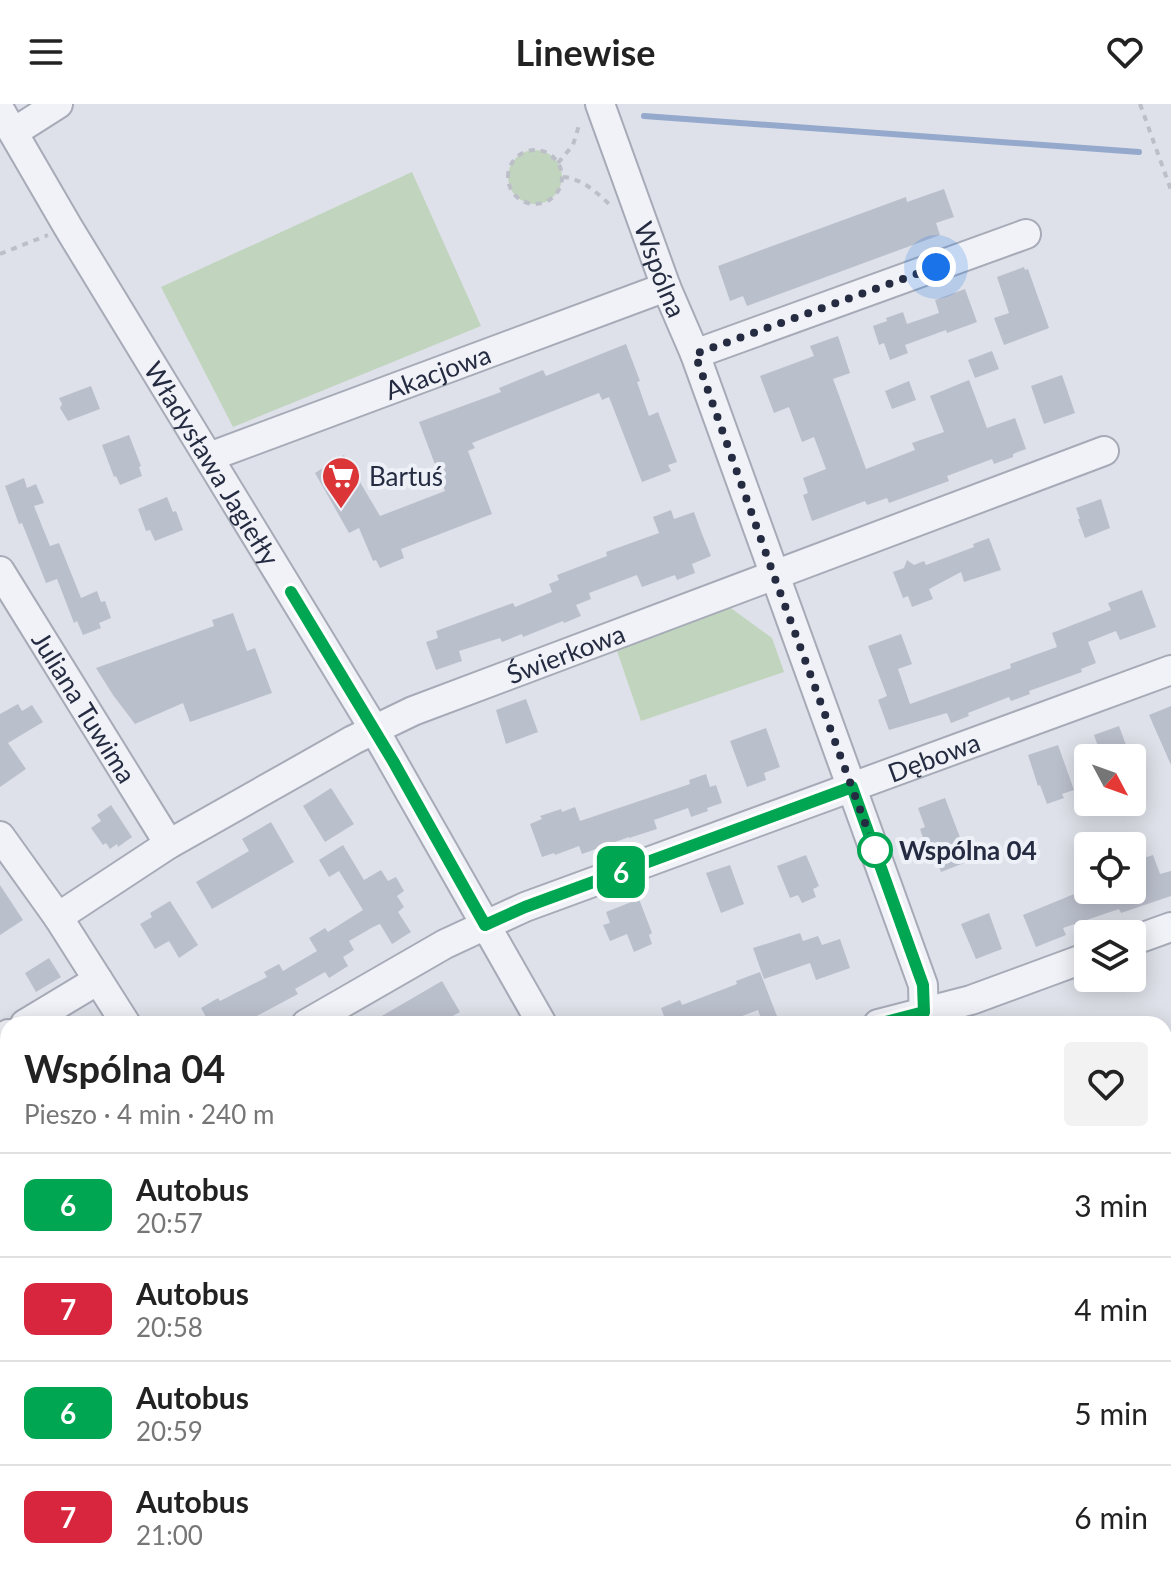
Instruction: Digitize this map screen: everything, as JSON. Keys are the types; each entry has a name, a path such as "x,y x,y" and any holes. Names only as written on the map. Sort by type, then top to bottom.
{"street":[{"path":"7,121 58,104"},
{"name":"Wspólna","path":"591,108 695,354 923,985 924,1016"},
{"name":"Władysława Jagiełły","path":"7,121 68,227 374,729 537,1016"},
{"path":"695,354 1026,234"},
{"name":"Akacjowa","path":"209,457 666,287"},
{"name":"Świerkowa","path":"58,917 169,844 353,740 413,711 1104,451"},
{"name":"Juliana Tuwima","path":"0,571 169,844"},
{"name":"Dębowa","path":"320,1016 445,944 525,907 1171,670"},
{"path":"0,836 58,917 121,1016"},
{"path":"1146,936 1171,927"},
{"path":"929,1016 1074,962"},
{"path":"38,1016 98,980"}],"path":[{"path":"1140,104 1171,190"},
{"path":"558,163 573,145 591,108"},
{"path":"535,149 554,157 563,177 554,197 535,205 515,196 509,188 507,177 515,157 535,149"},
{"path":"563,177 588,186 615,210"},
{"path":"0,254 68,227"}],"green space":[{"path":"535,150 554,158 562,177 554,196 535,204 516,196 508,177 516,158"},
{"path":"412,172 481,326 233,427 161,287"},
{"path":"728,606 772,638 784,672 641,721 616,648"}],"building":[{"path":"944,189 954,217 936,223 940,235 747,306 743,296 730,301 718,266 906,197 907,202"},
{"path":"1024,267 1028,269 1049,328 1004,345 994,318 1009,313 997,277"},
{"path":"965,289 977,322 905,345 908,353 890,360 884,343 879,345 873,326 903,312 907,324 939,313 935,300"},
{"path":"838,336 850,373 833,379 866,469 915,450 912,443 944,432 930,396 969,380 987,428 1015,418 1026,449 994,464 992,459 947,476 949,481 889,503 887,498 867,505 865,501 812,521 803,495 808,493 803,478 826,469 814,437 802,442 789,407 774,413 760,376 814,356 810,346"},
{"path":"626,344 649,416 658,412 677,462 668,465 671,471 642,482 609,397 602,400 599,393 472,443 475,448 468,451 492,514 401,549 404,558 380,568 376,560 373,561 359,528 349,533 315,473 344,455 380,516 445,491 419,422 501,392 499,388 543,370 546,376"},
{"path":"992,351 999,369 975,378 968,360"},
{"path":"1062,375 1075,413 1044,424 1031,386"},
{"path":"909,381 916,400 892,409 885,391"},
{"path":"91,386 100,409 68,421 60,408 59,398"},
{"path":"129,435 142,476 120,485 102,445"},
{"path":"24,478 27,488 36,484 44,503 34,506 50,546 59,543 81,598 97,591 101,602 105,601 111,618 99,623 101,628 83,635 77,621 74,623 57,579 46,583 5,486"},
{"path":"167,497 183,530 155,541 150,530 146,531 138,509"},
{"path":"1101,499 1110,528 1085,538 1076,508"},
{"path":"671,510 674,519 694,512 711,556 692,564 695,573 677,580 675,575 642,587 637,575 589,593 591,599 576,605 581,616 523,637 522,634 502,642 500,638 459,651 462,661 436,670 426,642 438,638 436,631 513,603 515,607 552,592 549,584 559,580 557,575 607,556 606,552 659,533 653,517"},
{"path":"989,538 1001,570 964,582 961,572 929,589 933,599 912,607 908,596 903,598 893,572 904,568 907,560 914,565 924,561 926,565"},
{"path":"1142,590 1156,627 1120,640 1116,631 1088,642 1096,663 1081,669 1082,672 1029,691 1030,694 1011,701 1009,697 951,723 947,713 889,730 878,700 887,696 868,646 901,634 912,664 898,669 910,704 1011,668 1010,664 1057,647 1052,633 1111,610 1108,603"},
{"path":"233,613 247,651 255,648 272,693 190,722 183,703 135,724 96,668 214,626 212,620"},
{"path":"526,699 538,732 506,744 496,710"},
{"path":"18,704 22,711 32,705 43,722 8,743 26,769 0,787 0,714"},
{"path":"1171,706 1171,765 1149,715"},
{"path":"1119,726 1126,744 1097,744 1094,735"},
{"path":"766,728 780,767 764,773 766,780 747,787 730,741"},
{"path":"1058,745 1074,790 1062,794 1064,798 1047,804 1028,755"},
{"path":"706,774 710,787 716,785 722,803 707,808 708,811 691,817 688,808 654,820 657,829 582,854 579,846 542,857 530,824 542,819 540,816 575,807 580,821 690,784 689,780"},
{"path":"331,788 354,824 325,842 303,806"},
{"path":"945,798 969,861 941,872 933,850 928,852 920,829 925,827 918,808"},
{"path":"111,805 132,837 110,849 106,843 103,845 91,828 101,821 97,815"},
{"path":"271,822 294,862 212,909 196,882 249,851 242,839"},
{"path":"343,845 364,880 381,870 388,881 396,877 404,891 397,896 404,907 398,912 411,932 392,944 380,924 373,927 349,941 354,950 343,957 348,966 329,978 325,972 295,989 298,994 257,1016 206,1016 201,1008 267,977 264,972 279,964 283,971 317,951 309,938 325,928 328,932 363,910 339,871 329,877 319,860"},
{"path":"806,855 819,886 813,889 816,897 802,903 798,895 790,898 777,866"},
{"path":"1153,855 1160,874 1171,871 1171,896 1121,913 1119,909 1087,920 1074,920 1074,924 1063,928 1066,935 1036,947 1023,915 1074,894 1074,904 1146,904 1146,857"},
{"path":"730,865 744,904 721,913 706,873"},
{"path":"0,885 23,920 0,935"},
{"path":"639,899 652,933 649,935 652,944 634,952 627,934 610,941 603,925 610,923 606,912"},
{"path":"170,901 198,945 179,958 169,941 155,949 140,924 152,917 150,913"},
{"path":"989,913 1002,949 976,959 961,924"},
{"path":"800,933 803,941 818,936 822,945 840,939 850,968 816,980 810,963 764,979 753,948"},
{"path":"49,958 61,977 36,992 25,973"},
{"path":"760,972 777,1016 760,1016 758,1010 742,1016 664,1016 661,1008 680,1000 682,1005 737,984 736,981"},
{"path":"442,981 460,1012 453,1016 382,1016"}],"waterway":[{"path":"644,116 1139,152"}],"bus line":[{"name":"6","path":"291,592 393,761 485,925 525,907 852,787 923,985 924,1012 907,1016"}],"place":[{"name":"Bartuś","path":"341,510"},
{"name":"Wspólna 04","path":"875,850"}],"route":[{"path":"875,850 695,354 936,267"}]}
